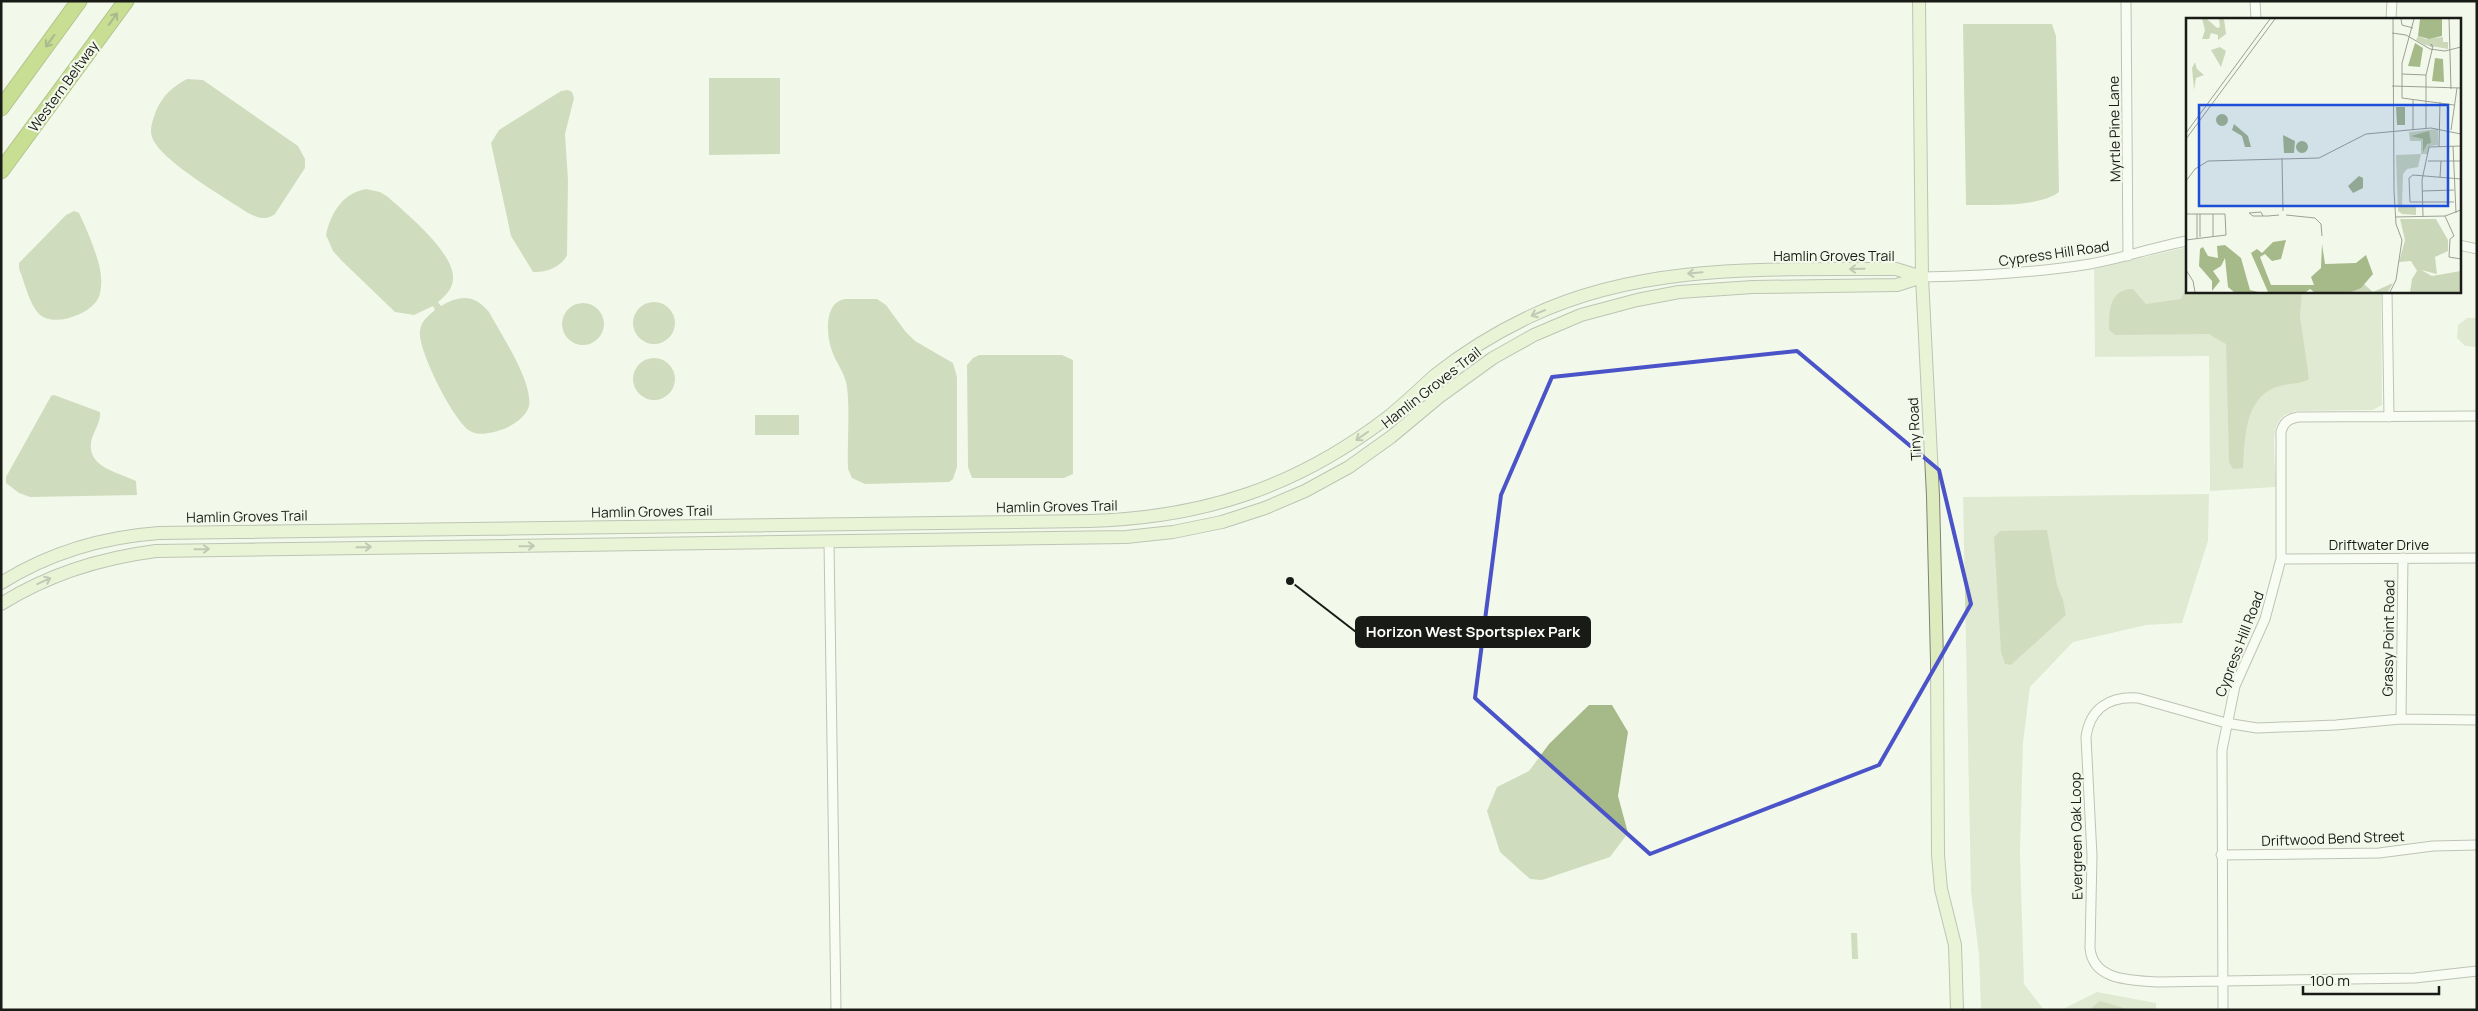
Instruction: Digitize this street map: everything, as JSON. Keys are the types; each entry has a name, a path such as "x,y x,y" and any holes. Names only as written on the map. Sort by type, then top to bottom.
{"highway":[{"path":"1,108 79,1"},
{"name":"Western Beltway","path":"1,171 126,1"}],"street":[{"name":"Tiny Road","path":"1919,1 1922,277 1937,661 1938,855 1941,889 1955,945 1957,1010"},
{"name":"Myrtle Pine Lane","path":"2126,1 2128,256"},
{"path":"2255,1 2256,18"},
{"path":"2391,18 2392,1"},
{"name":"Cypress Hill Road","path":"1922,277 1985,276 2091,264 2186,241"},
{"path":"2460,245 2477,249"},
{"name":"Hamlin Groves Trail","path":"1,583 51,558 115,538 159,533 1125,520 1159,517 1208,507 1257,492 1300,474 1336,454 1370,430 1463,354 1530,316 1581,296 1648,279 1712,271 1896,269 1922,277"},
{"name":"Hamlin Groves Trail","path":"1,604 58,575 116,557 156,550 1126,537 1172,532 1222,522 1265,508 1305,491 1373,450 1450,388 1493,358 1534,335 1589,313 1638,300 1679,292 1745,288 1897,285 1922,277"},
{"path":"2387,292 2389,417"},
{"name":"Cypress Hill Road","path":"2223,1010 2220,770 2226,724 2238,678 2265,619 2281,559 2281,432 2283,425 2289,419 2298,417 2477,416"},
{"path":"1125,520 1126,537"},
{"path":"829,524 836,1010"},
{"path":"273,531 273,548"},
{"name":"Grassy Point Road","path":"2401,719 2403,558"},
{"name":"Driftwater Drive","path":"2281,559 2477,558"},
{"name":"Evergreen Oak Loop","path":"2477,720 2401,719 2336,726 2257,728 2226,724 2138,698 2118,698 2107,702 2092,716 2086,737 2092,856 2090,948 2091,956 2096,965 2109,975 2136,980 2222,981 2415,978 2477,971"},
{"name":"Driftwood Bend Street","path":"2221,855 2379,853 2433,846 2477,846"}],"highlighted area":[{"path":"1797,351 1939,470 1971,604 1879,765 1650,854 1475,698 1501,495 1552,377"}],"shaded area":[{"path":"1963,24 2052,24 2056,36 2059,192 2051,197 2028,203 1966,205"},
{"path":"709,78 780,78 780,154 709,155"},
{"path":"187,79 203,80 298,146 305,159 305,168 275,214 268,218 262,218 248,213 180,167 157,146 152,137 151,130 156,111 168,92"},
{"path":"568,90 572,92 574,98 565,134 568,180 567,255 561,263 553,268 533,272 511,236 491,143 499,130 561,91"},
{"path":"366,189 380,192 388,197 429,235 447,258 452,270 453,280 450,290 438,302 441,306 454,300 466,298 478,302 489,312 515,358 526,384 529,406 519,420 504,429 483,434 474,433 463,425 446,400 424,353 420,331 425,319 435,310 433,306 414,315 395,312 333,251 326,235 335,211 345,199 358,191"},
{"path":"74,211 79,213 94,249 100,269 101,290 96,301 84,312 60,320 52,320 39,314 32,305 19,269 19,263 66,215"},
{"path":"2186,247 2186,292 2381,292 2382,405 2373,410 2295,411 2287,414 2278,422 2275,431 2276,487 2210,491 2209,356 2095,357 2094,269"},
{"path":"2186,287 2186,292 2302,292 2300,316 2309,379 2276,387 2265,393 2258,401 2248,421 2243,468 2233,469 2229,462 2226,344 2211,334 2115,335 2109,330 2112,302 2119,293 2125,290 2133,289 2146,304 2181,299"},
{"path":"845,299 877,299 886,305 905,331 915,341 953,363 957,377 957,467 953,479 949,482 865,484 852,478 848,469 847,387 831,348 828,334 830,312 838,301"},
{"path":"654,302 669,308 675,323 669,338 654,344 639,338 633,323 639,308"},
{"path":"583,303 598,309 604,324 598,339 583,345 568,339 562,324 568,309"},
{"path":"2467,318 2477,318 2477,347 2465,346 2457,338 2458,325"},
{"path":"979,355 1062,355 1073,360 1073,474 1064,478 972,478 968,467 967,365 973,358"},
{"path":"654,358 669,364 675,379 669,394 654,400 639,394 633,379 639,364"},
{"path":"54,395 100,412 99,422 92,438 91,448 93,456 104,467 136,481 137,495 30,497 19,493 6,483 6,477 51,396"},
{"path":"755,415 799,415 799,435 755,435"},
{"path":"2209,494 2208,541 2182,623 2146,625 2073,642 2030,687 2023,743 2020,852 2024,984 2044,1010 1981,1010 1979,955 1971,892 1963,497"},
{"path":"2047,530 2057,585 2066,615 2011,665 2005,664 2001,652 1994,537 2000,531"},
{"path":"1589,705 1612,705 1628,732 1618,796 1628,833 1610,857 1542,880 1530,879 1500,852 1487,811 1497,787 1529,771 1549,744"},
{"path":"1851,933 1857,933 1858,959 1852,959"},
{"path":"2097,992 2156,1003 2156,1010 2061,1010"},
{"path":"2100,1001 2127,1009 2128,1010 2089,1010"}],"place":[{"name":"Horizon West Sportsplex Park","path":"1290,581"}]}
